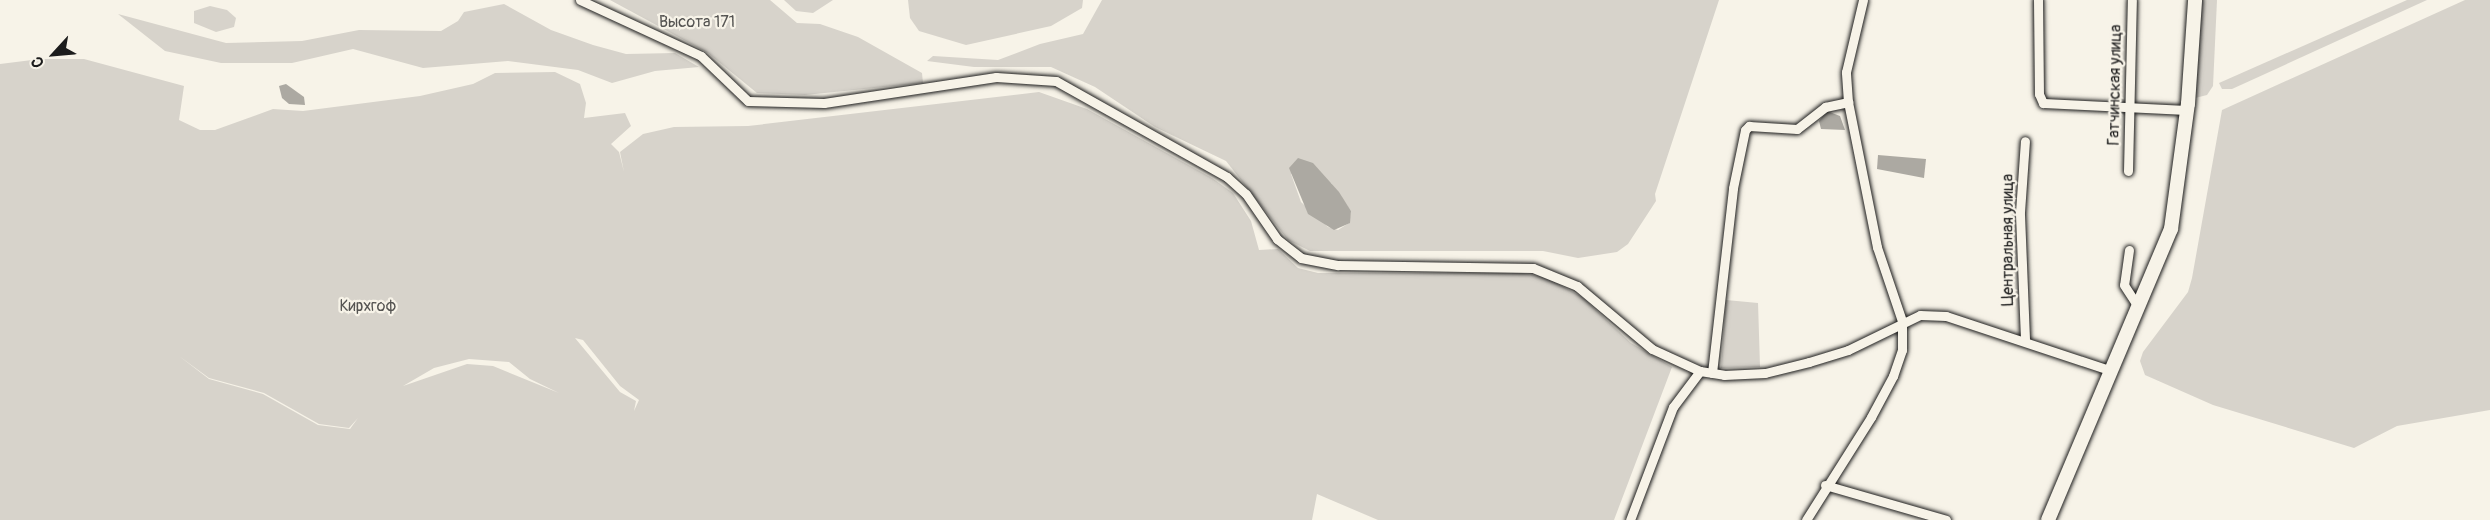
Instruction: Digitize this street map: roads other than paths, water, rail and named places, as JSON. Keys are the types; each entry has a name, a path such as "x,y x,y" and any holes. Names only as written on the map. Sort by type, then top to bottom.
{"street":[{"path":"579,0 701,56 748,101 824,103 996,77 1056,81 1227,177 1246,194 1277,239 1301,258 1338,265 1533,268 1577,286 1652,349 1700,371 1765,373 1809,362 1848,350 1902,321 1920,315 1947,316 2025,339 2112,371"},
{"path":"1806,520 1825,485 1893,376 1902,350 1902,321 1877,247 1848,102 1846,72 1863,0"},
{"path":"2038,0 2039,94 2043,103 2128,105 2187,110"},
{"name":"Гатчинская улица","path":"2128,171 2132,0"},
{"path":"2048,520 2172,229 2187,110 2195,0"},
{"path":"1712,373 1733,188 1745,130 1749,126 1797,129 1825,107 1848,102"},
{"name":"Центральная улица","path":"2025,141 2020,212 2025,339"},
{"path":"2129,250 2124,285 2139,308"},
{"path":"1630,520 1673,406 1700,371"},
{"path":"1825,485 1946,520"}],"park label":[{"name":"Высота 171","path":"697,22"},
{"name":"Кирхгоф","path":"368,306"}]}
